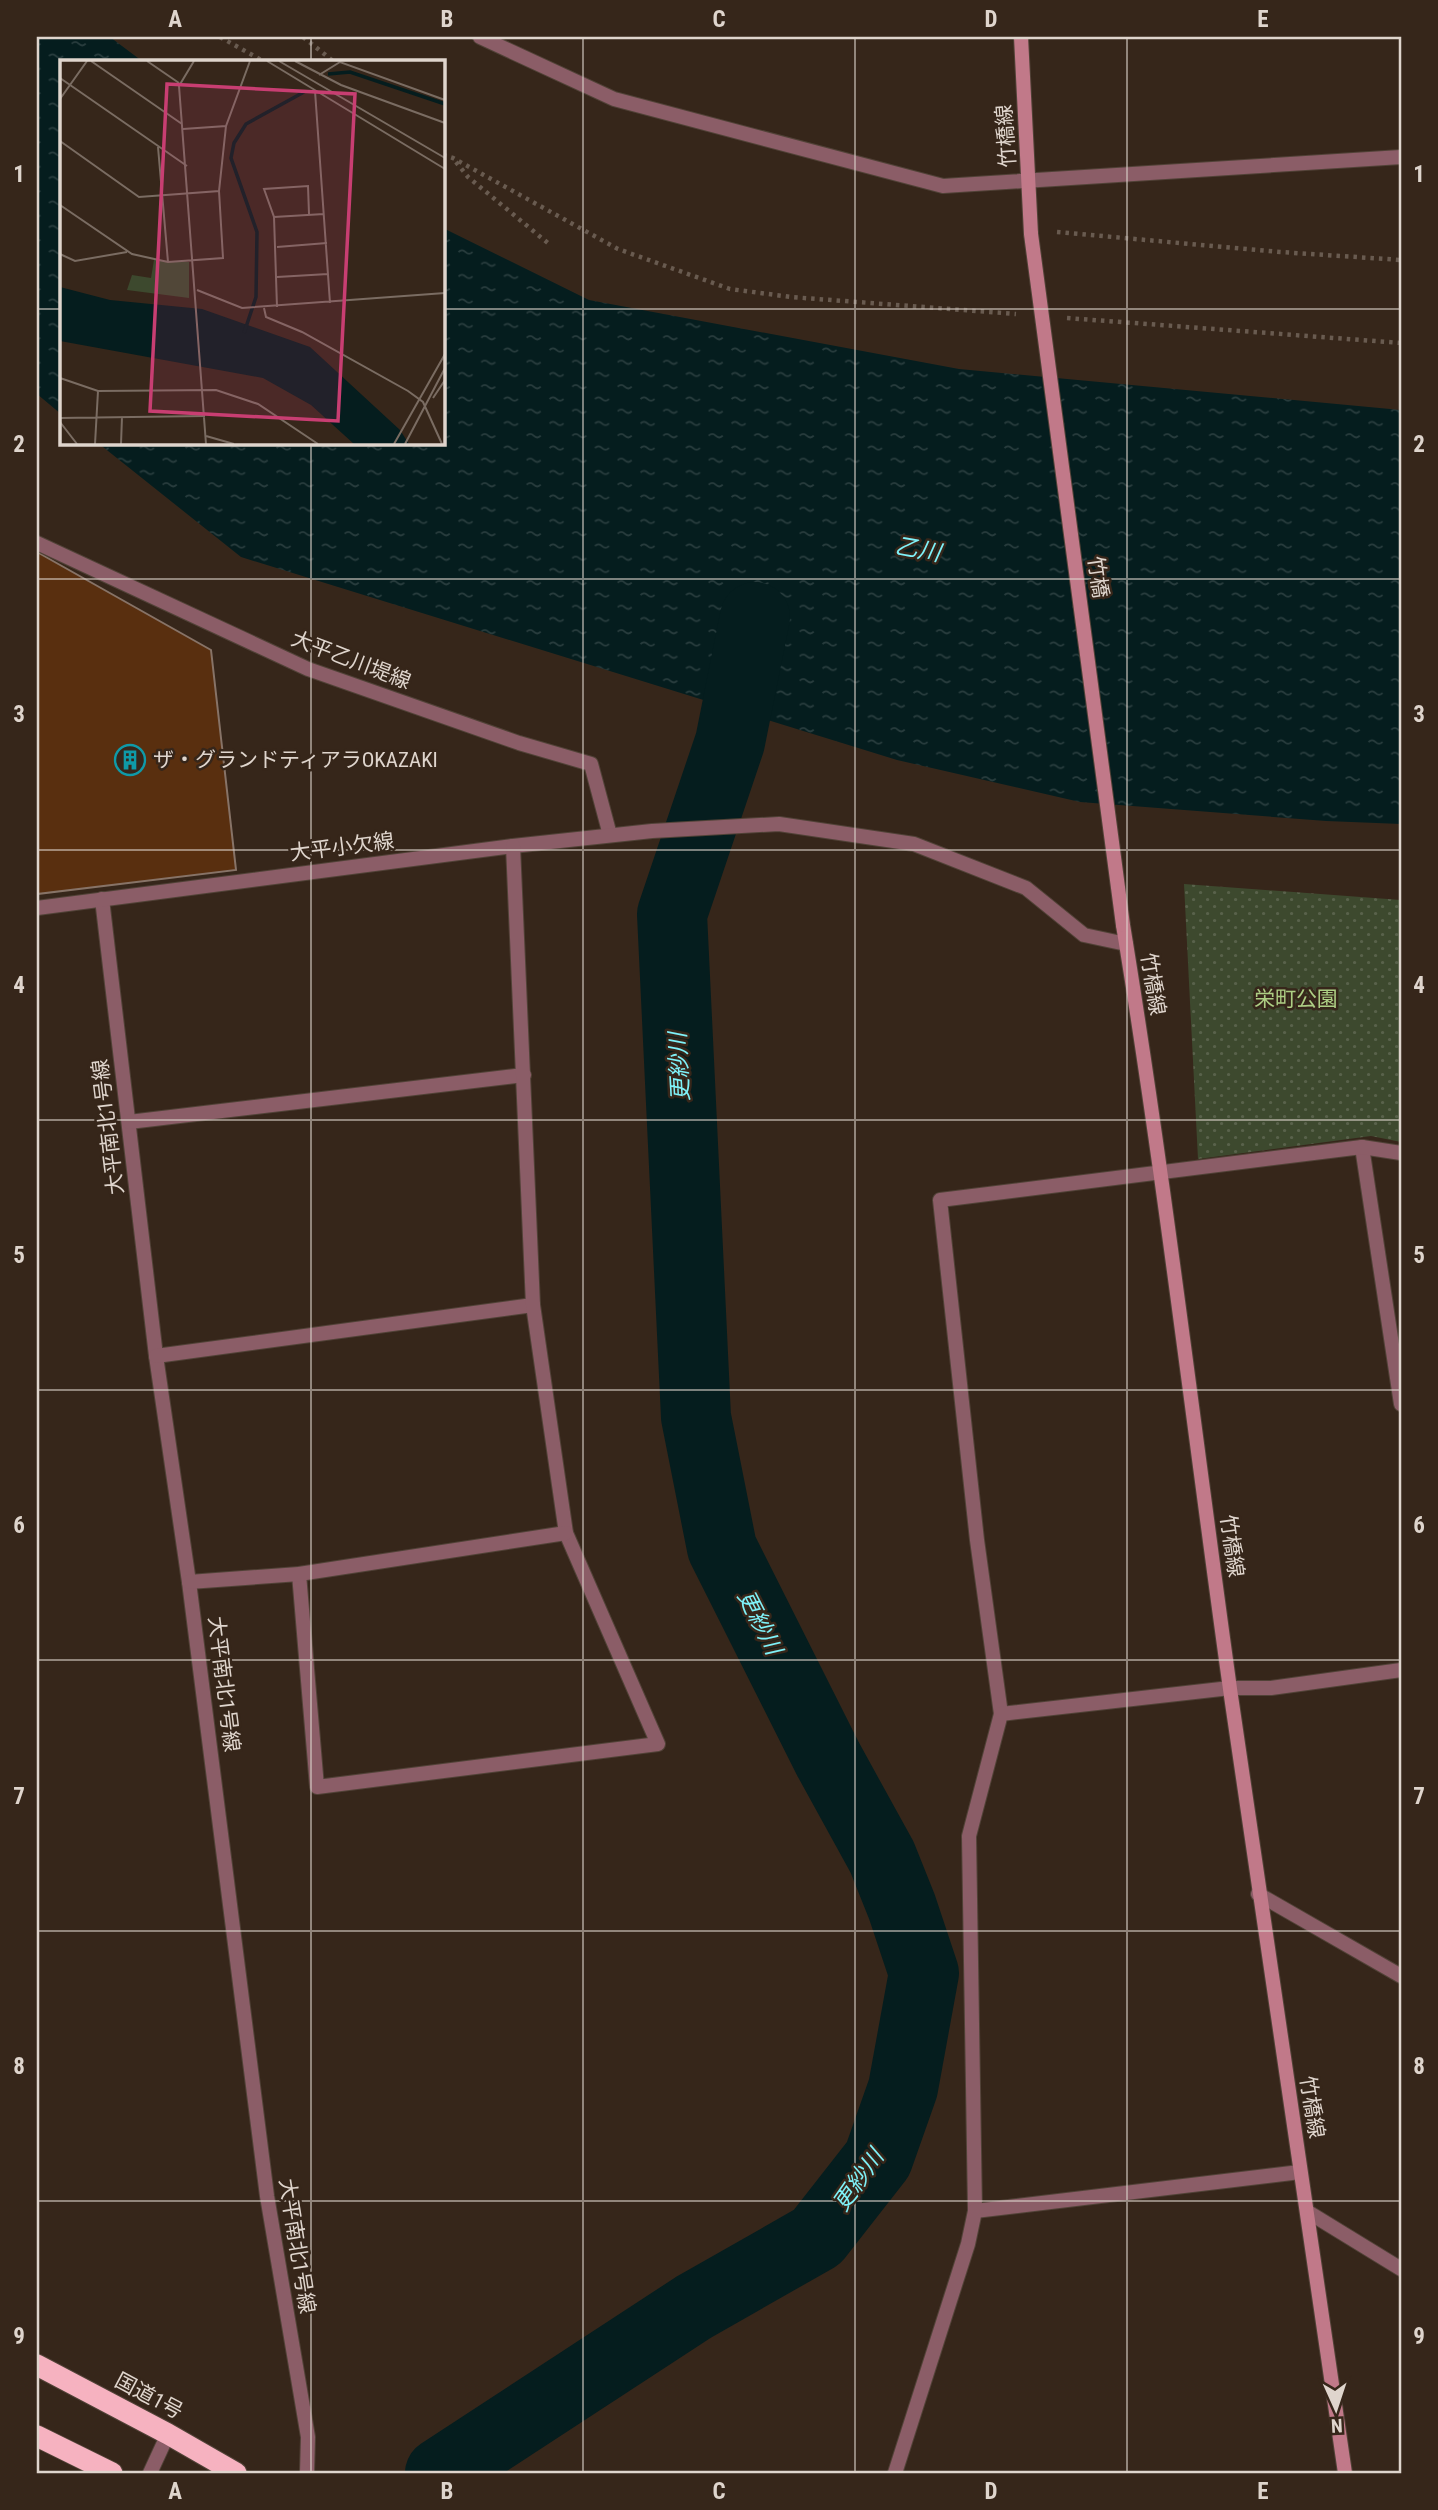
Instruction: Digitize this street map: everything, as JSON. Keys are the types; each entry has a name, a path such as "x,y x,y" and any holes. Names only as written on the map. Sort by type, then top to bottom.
{"highway":[{"name":"国道1号","path":"37,2365 236,2473"},
{"path":"37,2436 111,2473"}],"street":[{"path":"480,37 614,99 943,186 1401,157"},
{"name":"竹橋線","path":"1021,37 1031,234"},
{"name":"竹橋","path":"1031,234 1123,925"},
{"name":"大平乙川堤線","path":"37,542 308,669 519,743 591,764 610,835"},
{"name":"大平小欠線","path":"37,908 610,835 779,824 914,844 1026,888 1084,935 1126,944"},
{"path":"299,1574 317,1787 658,1744 566,1533 533,1305 513,846"},
{"name":"大平南北1号線","path":"102,899 156,1356 189,1581 267,2196 308,2437 307,2473"},
{"name":"竹橋線","path":"1123,925 1161,1171 1258,1894 1308,2212"},
{"path":"129,1122 524,1075"},
{"path":"1362,1147 1401,1404"},
{"path":"895,2473 968,2244 975,2211 970,1836 1001,1714 977,1540 940,1200 1362,1147 1401,1153"},
{"path":"156,1356 533,1305"},
{"path":"189,1581 299,1574 566,1533"},
{"path":"1001,1714 1230,1688 1271,1688 1401,1670"},
{"path":"1258,1894 1401,1976"},
{"path":"975,2211 1300,2172"},
{"path":"1308,2212 1401,2269"},
{"path":"1308,2212 1345,2473"},
{"path":"150,2473 168,2434"}],"path":[{"path":"220,37 261,60"},
{"path":"303,37 332,60"},
{"path":"444,153 618,249 730,289 791,297 1027,315"},
{"path":"453,158 468,177 549,244"},
{"path":"1031,234 1062,231 1280,252 1401,260"},
{"path":"1055,317 1401,343"}],"green space":[{"name":"栄町公園","path":"1184,884 1401,900 1401,1142 1371,1136 1198,1159"}],"water":[{"path":"37,37 110,37 141,60 60,60 60,413 37,394"},
{"name":"乙川","path":"444,228 589,300 959,369 1401,410 1401,824 1326,821 1080,802 897,760 241,557 99,444 444,444"}],"building":[{"name":"ザ・グランドティアラOKAZAKI","path":"37,552 211,650 236,870 37,894"}],"waterway":[{"name":"更紗川","path":"440,2473 694,2307 817,2237 878,2159 903,2088 924,1973 882,1857 828,1759 722,1548 696,1417 672,914 730,742 755,617"}],"place":[{"name":"ザ・グランドティアラOKAZAKI","path":"130,760"}]}
